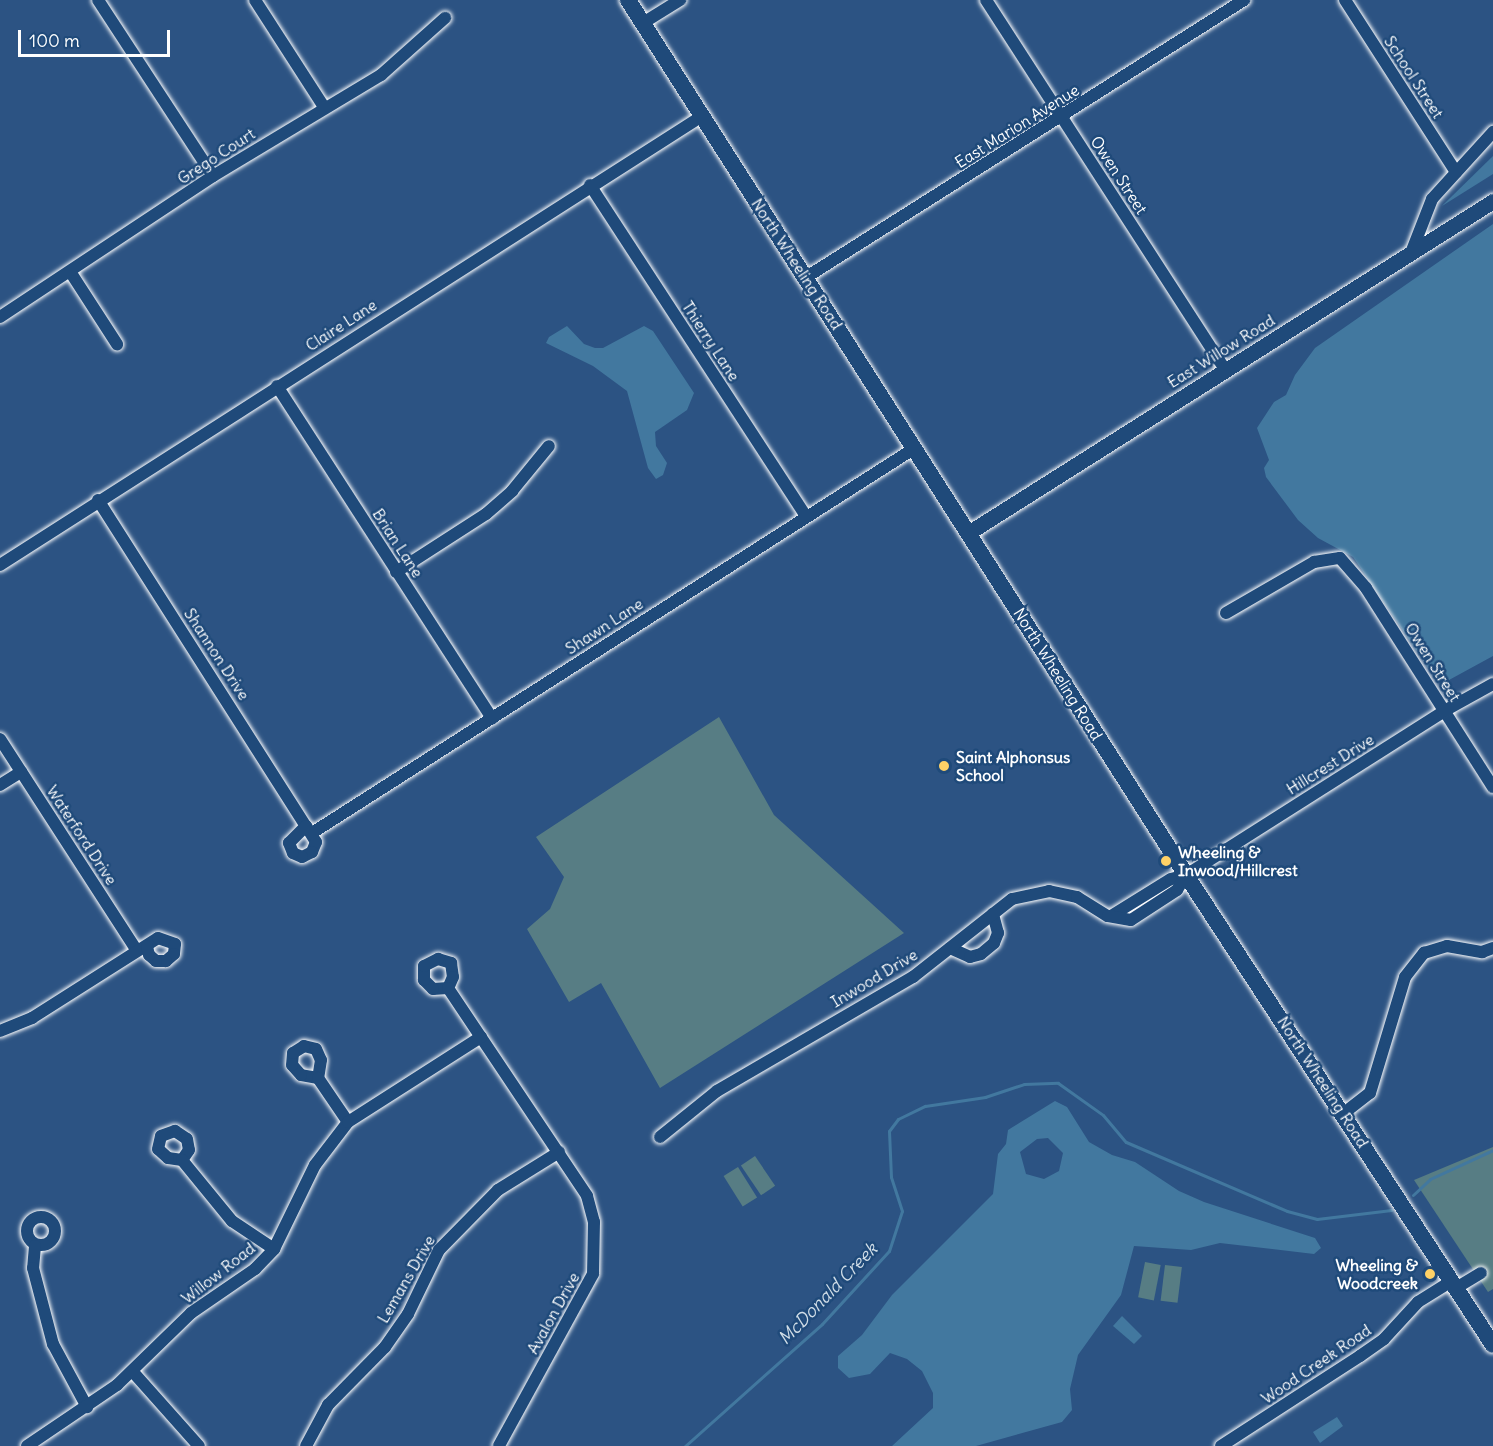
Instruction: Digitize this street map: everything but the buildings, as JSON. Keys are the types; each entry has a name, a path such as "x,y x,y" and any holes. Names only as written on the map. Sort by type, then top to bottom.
{"main road":[{"name":"North Wheeling Road","path":"628,0 1186,875 1344,1113 1493,1345"}],"street":[{"path":"98,0 213,176"},
{"path":"255,0 324,107"},
{"path":"643,23 680,0"},
{"name":"Owen Street","path":"986,0 1225,369"},
{"name":"East Marion Avenue","path":"805,278 1244,0"},
{"name":"School Street","path":"1344,0 1456,172"},
{"name":"Grego Court","path":"0,317 71,273 213,176 324,107 381,75 445,18"},
{"name":"Claire Lane","path":"0,565 590,185 702,116"},
{"path":"1411,253 1432,199 1493,132"},
{"name":"Thierry Lane","path":"590,185 805,515"},
{"name":"East Willow Road","path":"969,532 1493,201"},
{"path":"71,273 117,344"},
{"name":"Brian Lane","path":"277,386 492,718"},
{"path":"396,572 486,514 529,473 549,446"},
{"name":"Shawn Lane","path":"309,830 492,718 805,515 915,448"},
{"name":"Shannon Drive","path":"98,500 309,830"},
{"name":"Owen Street","path":"1226,613 1314,562 1340,558 1366,588 1493,787"},
{"name":"Hillcrest Drive","path":"1186,875 1444,711 1493,684"},
{"name":"Waterford Drive","path":"0,740 141,948 32,1018 0,1031"},
{"path":"0,785 21,772"},
{"name":"Inwood Drive","path":"660,1137 717,1091 913,977 1012,899 1049,891 1077,897 1110,915 1131,920 1177,890 1186,875"},
{"path":"950,948 970,957 981,954 994,943 998,933 993,914"},
{"path":"1344,1113 1370,1093 1405,977 1424,953 1447,946 1482,952 1493,948"},
{"name":"Avalon Drive","path":"448,988 587,1196 596,1248 593,1274 499,1446"},
{"name":"Willow Road","path":"27,1446 87,1407 133,1372 191,1313 255,1269 274,1249 315,1165 348,1122 481,1037"},
{"path":"318,1078 348,1122"},
{"name":"Lemans Drive","path":"306,1446 328,1405 396,1331 439,1250 498,1190 558,1152"},
{"path":"182,1160 232,1221 274,1249"},
{"path":"35,1246 33,1268 53,1344 87,1407"},
{"name":"Wood Creek Road","path":"1221,1446 1384,1339 1418,1302 1480,1273"},
{"path":"133,1372 199,1446"}],"green space":[{"path":"719,717 774,815 904,933 660,1088 601,983 569,1002 527,929 550,909 564,877 536,837"},
{"path":"1493,1147 1493,1289 1488,1292 1414,1180"},
{"path":"755,1156 775,1186 761,1195 741,1166"},
{"path":"738,1167 757,1198 743,1207 724,1176"},
{"path":"1145,1262 1161,1265 1154,1300 1138,1297"},
{"path":"1165,1265 1182,1267 1177,1303 1161,1301"}],"water":[{"path":"1493,156 1493,174 1442,206 1448,200"},
{"path":"1493,224 1493,656 1449,680 1433,675 1353,557 1318,538 1298,520 1266,477 1264,468 1269,460 1257,428 1274,402 1286,395 1295,375 1315,348"},
{"path":"567,326 584,344 603,348 644,326 653,331 694,393 687,410 655,432 656,446 667,463 663,475 656,479 648,468 627,391 593,366 546,343 549,337"},
{"path":"1055,1101 1067,1107 1089,1142 1112,1155 1135,1162 1179,1191 1204,1202 1315,1238 1321,1248 1314,1254 1220,1243 1191,1250 1134,1246 1121,1295 1078,1355 1070,1389 1072,1410 1062,1422 976,1446 892,1446 933,1408 933,1393 922,1371 907,1359 890,1353 870,1374 849,1378 838,1368 838,1356 862,1335 892,1295 993,1194 998,1154 1006,1144 1008,1130","holes":["1048,1138 1063,1153 1059,1171 1044,1179 1026,1174 1020,1152 1037,1139"]},
{"path":"1122,1316 1142,1336 1134,1344 1113,1326"},
{"path":"1337,1417 1343,1426 1320,1443 1313,1432"}],"waterway":[{"name":"McDonald Creek","path":"685,1446 822,1324 889,1251 902,1211 891,1177 889,1131 898,1119 925,1106 985,1097 1024,1084 1058,1083 1103,1115 1126,1142 1287,1211 1317,1219 1391,1210"},
{"name":"McDonald Creek","path":"1413,1195 1430,1179 1493,1150"}],"place":[{"name":"Saint Alphonsus School","path":"944,766"},
{"name":"Wheeling & Inwood/Hillcrest","path":"1166,861"},
{"name":"Wheeling & Woodcreek","path":"1430,1274"}]}
